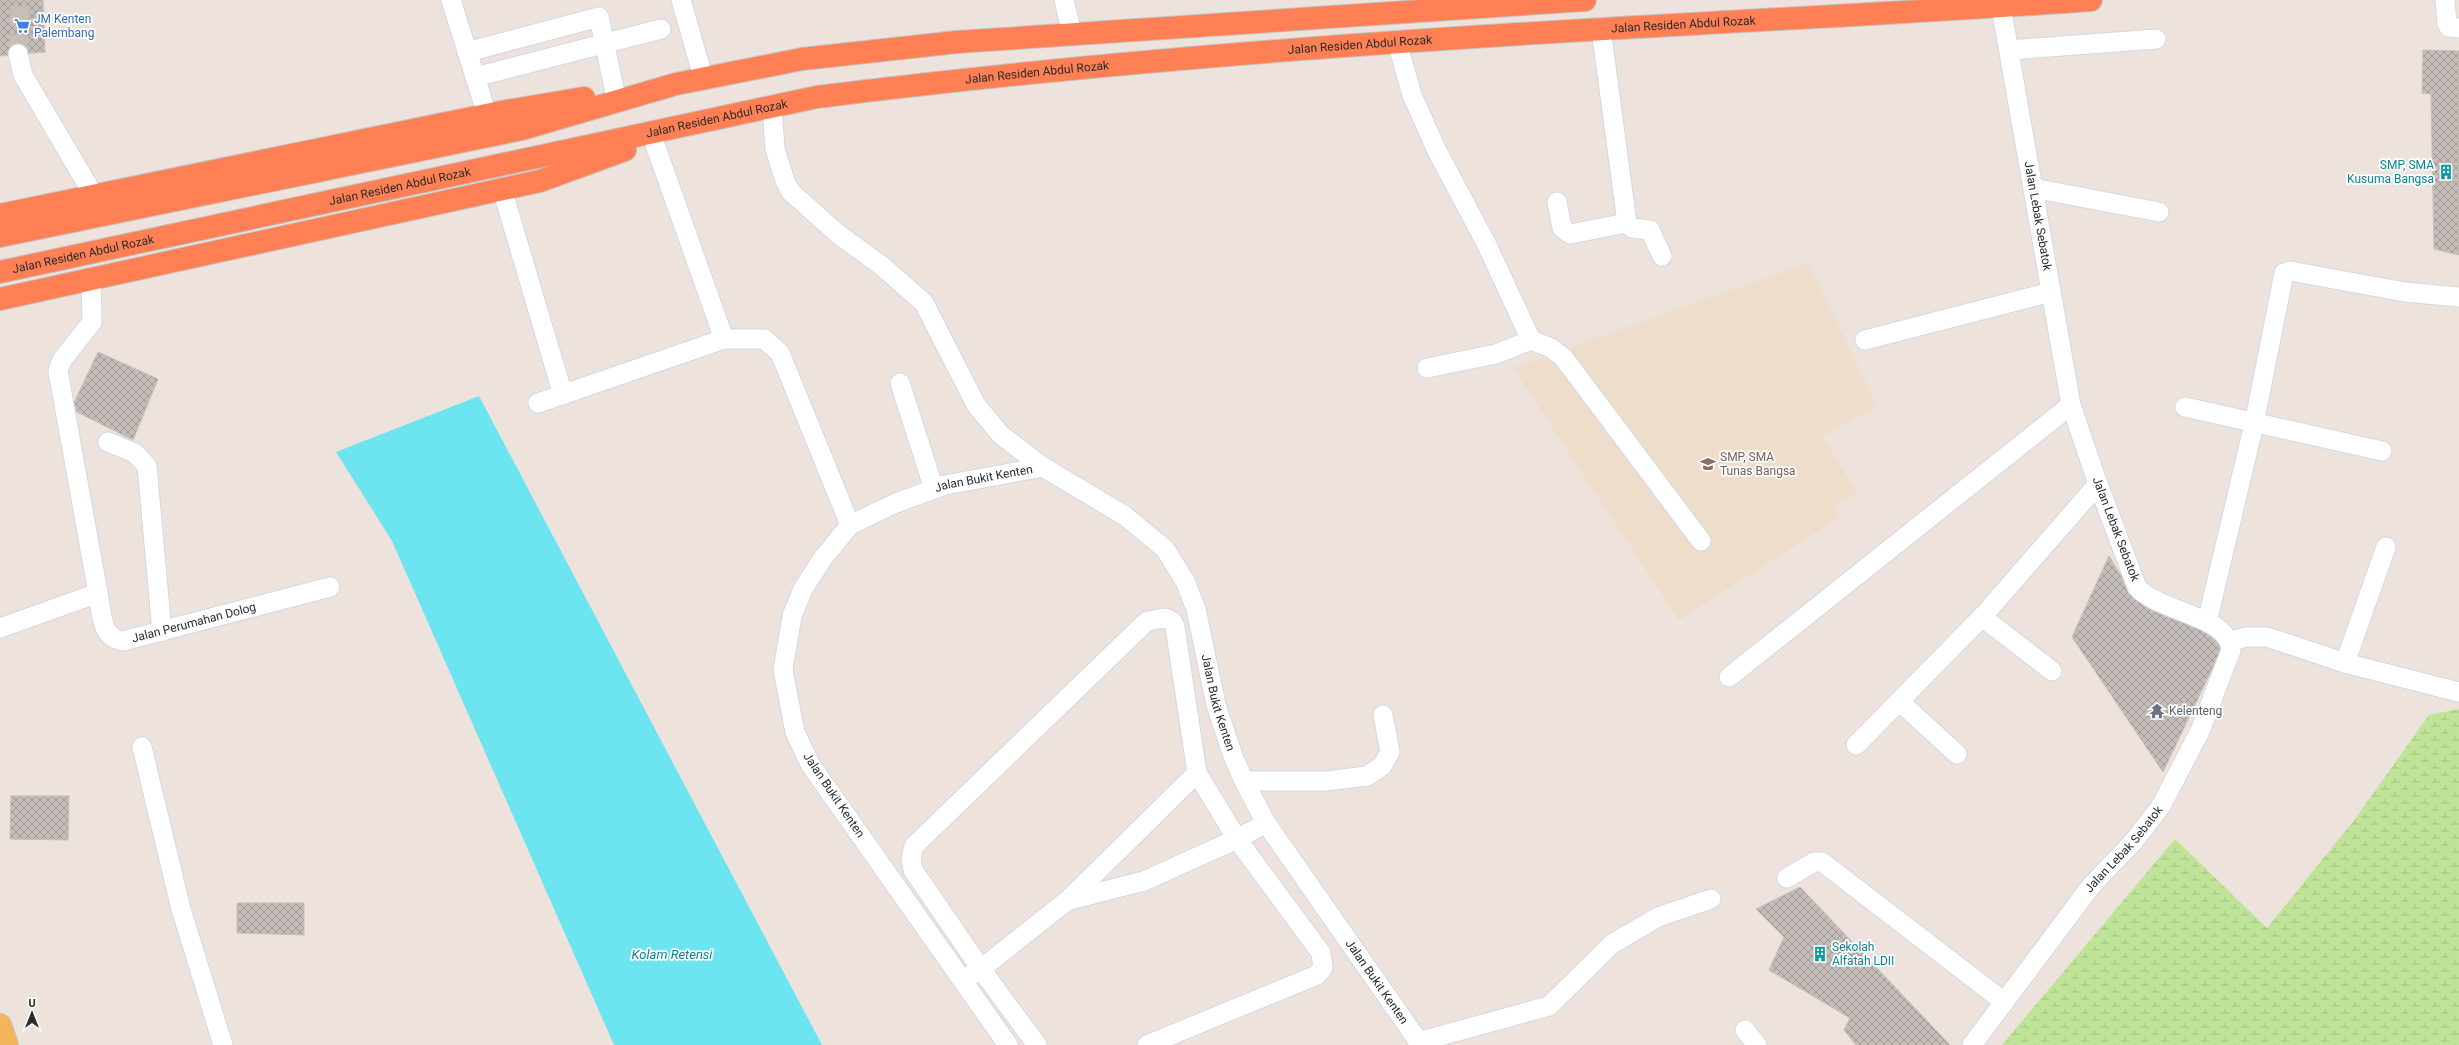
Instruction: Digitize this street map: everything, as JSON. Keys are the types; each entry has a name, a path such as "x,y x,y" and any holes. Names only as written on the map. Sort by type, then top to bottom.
{"highway":[{"path":"0,236 522,128 703,77 802,59 957,42 1456,4 1585,0"},
{"name":"Jalan Residen Abdul Rozak","path":"0,272 772,107 817,96 950,80 1212,55 1601,29 2001,7 2091,0"},
{"path":"0,214 486,115 676,84"},
{"path":"4,299 91,278 540,181 697,123"}],"main road":[{"path":"0,1025 7,1045"}],"street":[{"path":"451,0 486,115"},
{"path":"681,0 703,77"},
{"path":"1064,0 1072,34"},
{"path":"2450,2 2447,24 2449,27 2459,28"},
{"name":"Jalan Lebak Sebatok","path":"1972,1045 2003,1001 2091,886 2134,841 2161,806 2200,731 2229,659 2230,641 2223,632 2207,622 2166,606 2148,596 2137,587 2098,484 2071,405 2001,7"},
{"path":"467,52 599,17 615,93"},
{"path":"475,77 661,29"},
{"path":"1601,29 1627,223 1632,228 1650,230 1662,256"},
{"path":"2009,50 2156,39"},
{"path":"1397,42 1412,95 1437,151 1486,243 1531,340 1551,348 1563,357 1701,541"},
{"path":"18,54 24,75 94,196"},
{"path":"772,107 775,149 785,181 791,192 838,234 882,266 924,303 976,405 1001,435 1043,467"},
{"path":"653,139 724,339"},
{"path":"2033,188 2159,212"},
{"path":"502,189 563,395"},
{"path":"1556,202 1562,228 1570,234 1627,223"},
{"path":"2207,622 2254,424 2284,273 2290,271 2405,292 2459,297"},
{"path":"0,628 98,593 58,371 62,360 92,322 91,278"},
{"path":"1865,340 2051,292"},
{"path":"538,403 724,339 764,339 780,353 850,525"},
{"path":"1427,368 1496,354 1531,340"},
{"path":"900,383 934,489"},
{"path":"1729,677 2071,405"},
{"path":"2185,407 2254,424 2382,451"},
{"path":"108,442 135,453 147,466 162,632"},
{"name":"Jalan Bukit Kenten","path":"1008,1045 810,764 795,732 783,670 792,616 803,589 823,558 850,525 896,503 934,489 1043,467 1125,516 1165,549 1185,581 1196,609 1216,705 1233,756 1244,781 1266,823 1420,1044"},
{"path":"1856,745 1982,617 2098,484"},
{"path":"2345,663 2386,547"},
{"name":"Jalan Perumahan Dolog","path":"98,593 105,629 115,640 123,641 330,587"},
{"path":"1982,617 2052,671"},
{"path":"1037,1045 981,969 913,870 911,858 914,846 1147,621 1165,618 1172,621 1175,627 1197,773 1237,839 1321,954 1323,968 1317,975 1147,1045"},
{"path":"2230,641 2247,637 2267,637 2345,663 2459,692"},
{"path":"1900,702 1957,754"},
{"path":"1244,781 1327,781 1367,776 1382,766 1390,752 1383,715"},
{"path":"142,747 180,909 223,1045"},
{"path":"963,980 981,969 1068,900 1197,773"},
{"path":"1068,900 1144,881 1237,839 1266,823"},
{"path":"1787,878 1812,863 1822,862 2003,1001"},
{"path":"1420,1044 1549,1006 1612,944 1658,916 1711,899"},
{"path":"1745,1030 1757,1045"}],"shaded area":[{"name":"SMP, SMA Tunas Bangsa","path":"1808,263 1878,407 1822,436 1858,493 1832,506 1840,517 1679,620 1513,368"}],"green space":[{"path":"2459,709 2459,1045 2002,1045 2175,839 2267,928 2355,819 2429,715"}],"water":[{"name":"Kolam Retensi","path":"479,396 822,1045 614,1045 392,541 336,452"}],"building":[{"name":"JM Kenten Palembang","path":"0,0 43,0 45,52 0,56"},
{"name":"SMP, SMA Kusuma Bangsa","path":"2423,50 2459,51 2459,255 2434,249 2431,94 2422,93"},
{"path":"98,352 158,379 133,440 71,409"},
{"name":"Kelenteng","path":"2109,556 2135,599 2213,634 2219,641 2221,650 2163,772 2072,637"},
{"path":"11,796 69,796 68,840 10,839"},
{"name":"Sekolah Alfatah LDII","path":"1800,887 1950,1045 1856,1045 1844,1030 1850,1018 1769,970 1784,937 1756,909"},
{"path":"237,903 304,903 304,935 237,933"}],"tunnel":[{"path":"18,54 20,0"}],"place":[{"name":"JM Kenten Palembang","path":"22,26"},
{"name":"SMP, SMA Kusuma Bangsa","path":"2446,172"},
{"name":"SMP, SMA Tunas Bangsa","path":"1708,464"},
{"name":"Kelenteng","path":"2157,711"},
{"name":"Sekolah Alfatah LDII","path":"1820,954"}]}
